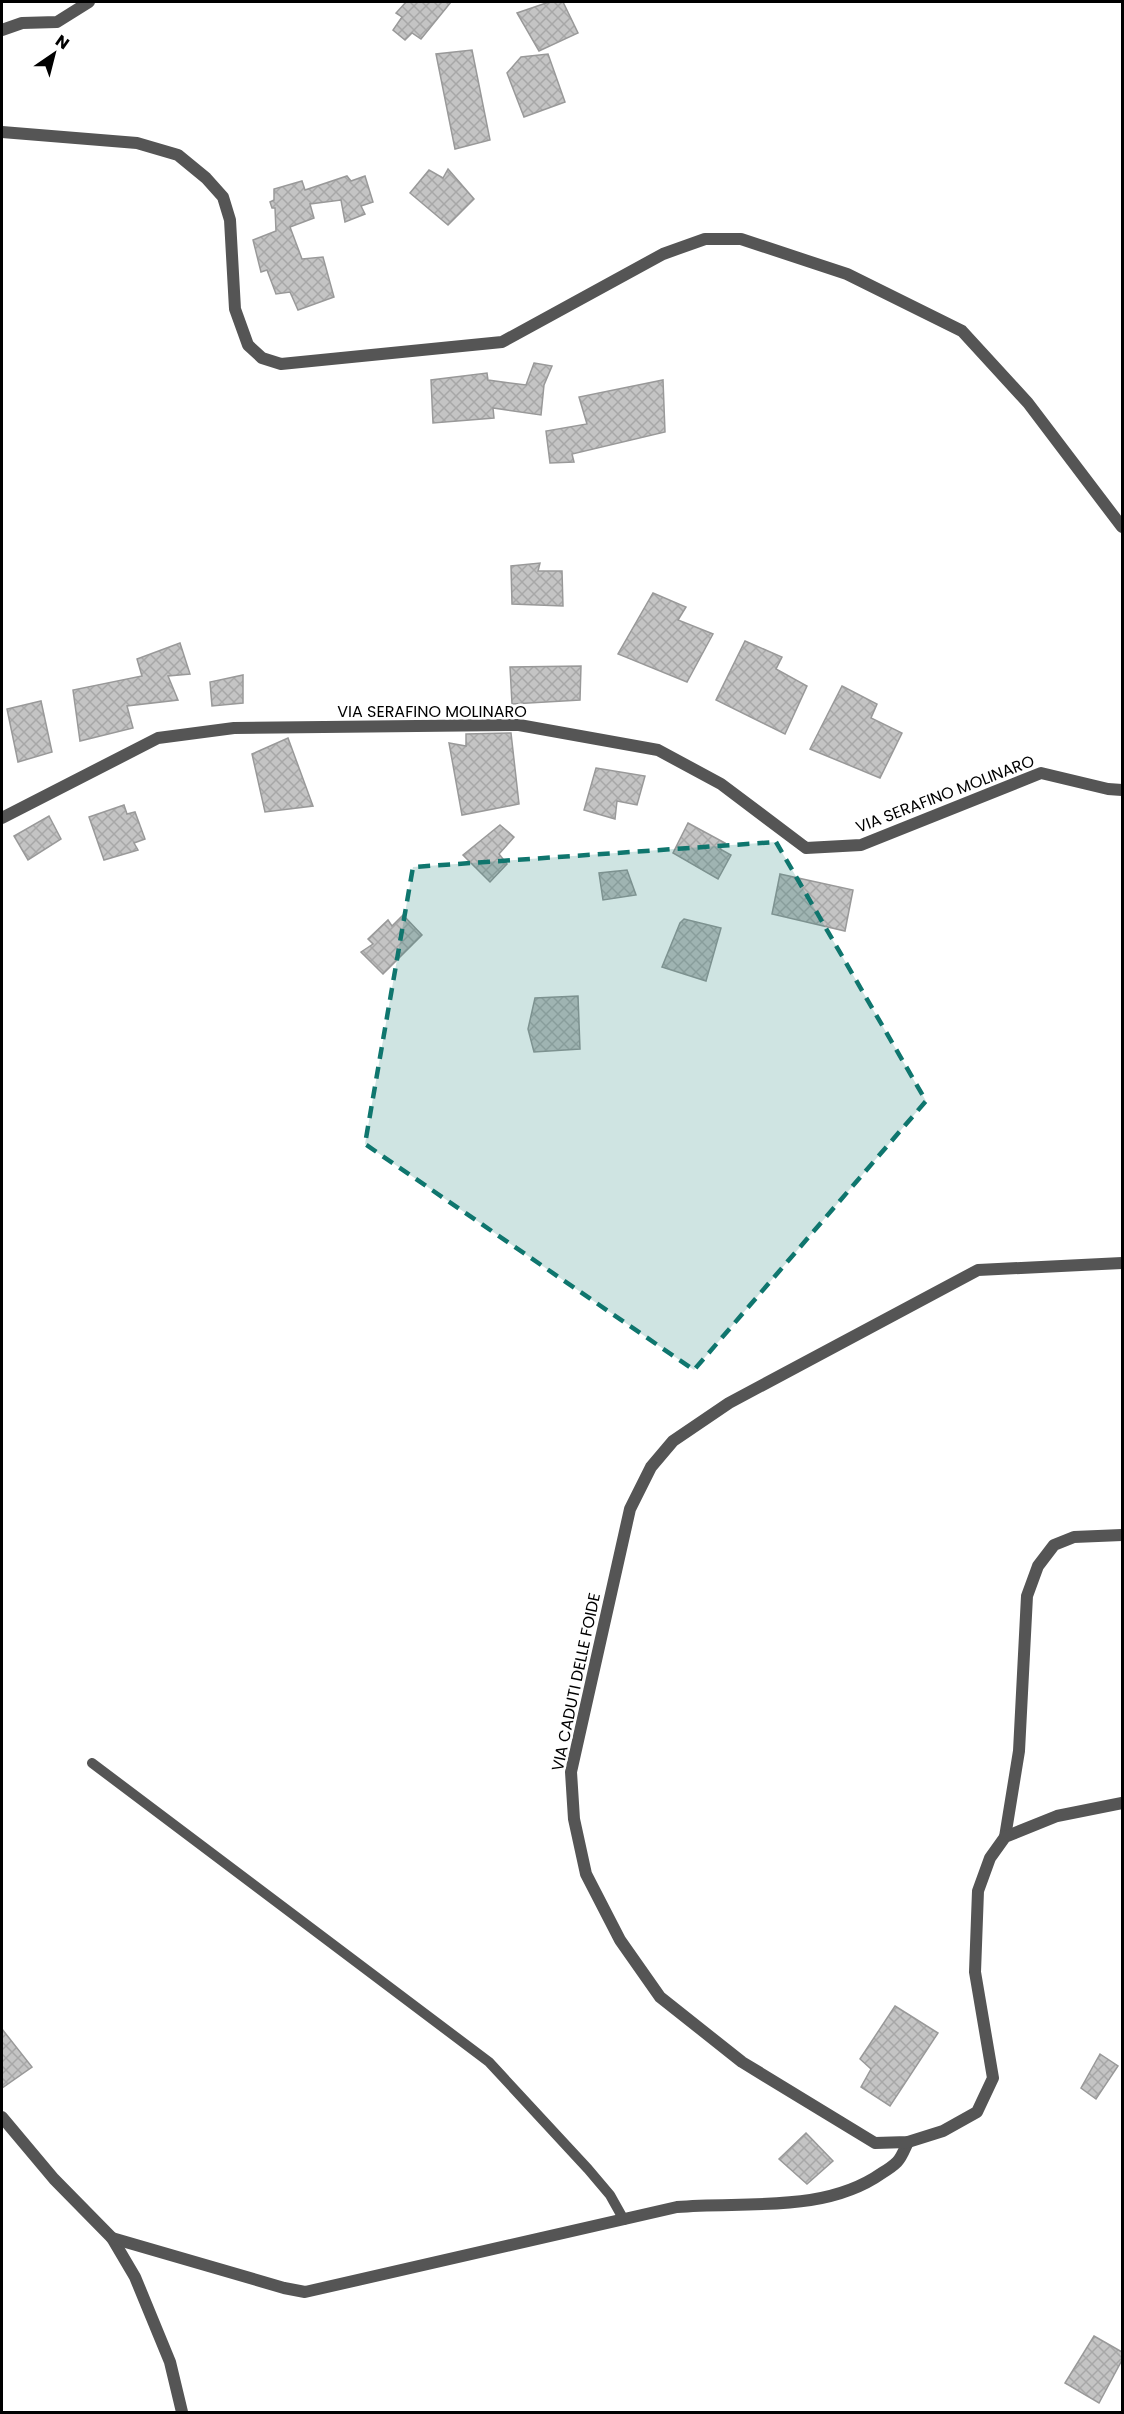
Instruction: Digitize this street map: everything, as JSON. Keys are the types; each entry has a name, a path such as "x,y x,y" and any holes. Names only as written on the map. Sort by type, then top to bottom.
{"street":[{"path":"2,30 22,23 57,22 89,2"},
{"path":"2,132 138,143 178,155 206,178 223,197 230,219 235,309 248,345 262,358 281,364 502,342 663,254 705,239 741,239 847,274 962,331 1028,403 1122,526"},
{"name":"VIA SERAFINO MOLINARO","path":"2,818 158,738 234,728 519,725 658,750 721,784 806,848 861,845 1041,772 1108,789 1122,790"},
{"name":"VIA CADUTI DELLE FOIDE","path":"1005,1837 990,1858 978,1891 975,1972 993,2078 977,2112 943,2131 908,2142 875,2143 742,2062 660,1997 620,1940 586,1874 574,1819 571,1772 630,1509 651,1467 673,1441 729,1403 978,1270 1122,1263"},
{"path":"1005,1837 1018,1751 1027,1596 1038,1566 1054,1545 1074,1538 1122,1535"},
{"path":"1005,1837 1057,1816 1122,1803"},
{"path":"2,2117 54,2179 112,2238 135,2277 170,2362 182,2412"},
{"path":"112,2238 284,2288 305,2292 678,2207 787,2203 840,2194 875,2178 897,2162 908,2142"}],"lane":[{"path":"92,1763 489,2062 588,2169 610,2195 624,2220"}],"highlighted area":[{"path":"776,842 926,1101 694,1370 365,1144 413,867"}],"building":[{"path":"406,2 451,2 421,39 412,33 405,40 393,30 402,17 396,13"},
{"path":"549,2 563,2 578,33 539,51 517,13"},
{"path":"472,50 490,140 455,149 436,54"},
{"path":"548,54 565,102 524,117 507,73 521,57"},
{"path":"448,169 474,199 448,225 410,193 429,170 443,178"},
{"path":"347,176 351,181 365,176 373,202 361,206 365,214 345,222 341,200 310,204 314,218 290,227 302,259 323,257 334,297 298,310 290,292 276,294 267,270 261,272 253,240 276,231 275,208 272,208 270,202 274,200 274,189 302,181 305,190"},
{"path":"534,363 552,366 544,385 541,415 493,408 494,418 433,423 431,380 487,373 488,380 526,385"},
{"path":"663,380 665,432 572,454 574,462 550,463 546,431 587,424 579,397"},
{"path":"540,563 538,571 562,571 563,606 512,604 511,566"},
{"path":"653,593 686,607 678,620 713,634 687,682 618,654"},
{"path":"745,641 782,657 776,669 807,686 785,734 716,700"},
{"path":"180,643 190,674 168,676 178,700 127,706 133,728 80,741 73,690 142,676 137,659"},
{"path":"581,666 580,700 512,704 510,667"},
{"path":"243,675 243,703 212,706 210,682"},
{"path":"842,686 877,704 871,718 902,733 880,778 810,749"},
{"path":"41,701 52,752 18,762 7,709"},
{"path":"511,733 519,804 462,815 449,743 466,746 466,734"},
{"path":"288,738 313,806 265,812 252,754"},
{"path":"596,768 645,776 637,805 617,801 615,819 584,810"},
{"path":"124,805 127,814 135,812 145,839 134,843 138,850 104,860 89,817"},
{"path":"49,816 61,839 28,860 14,836"},
{"path":"688,823 725,843 720,849 731,855 718,879 673,853"},
{"path":"500,825 514,837 499,854 507,864 490,882 463,855"},
{"path":"627,870 636,895 603,900 599,873"},
{"path":"780,874 853,890 845,931 772,914"},
{"path":"403,915 422,935 383,974 361,952 373,944 368,939 388,920 392,926"},
{"path":"684,919 721,928 706,981 662,967 680,923"},
{"path":"578,996 580,1049 534,1052 528,1029 535,998"},
{"path":"895,2006 938,2033 890,2106 861,2087 871,2069 860,2059"},
{"path":"2,2029 32,2067 2,2088"},
{"path":"1100,2054 1118,2066 1096,2099 1081,2088"},
{"path":"806,2133 833,2161 807,2184 779,2159"},
{"path":"1094,2336 1122,2352 1122,2360 1099,2403 1065,2383"}]}
